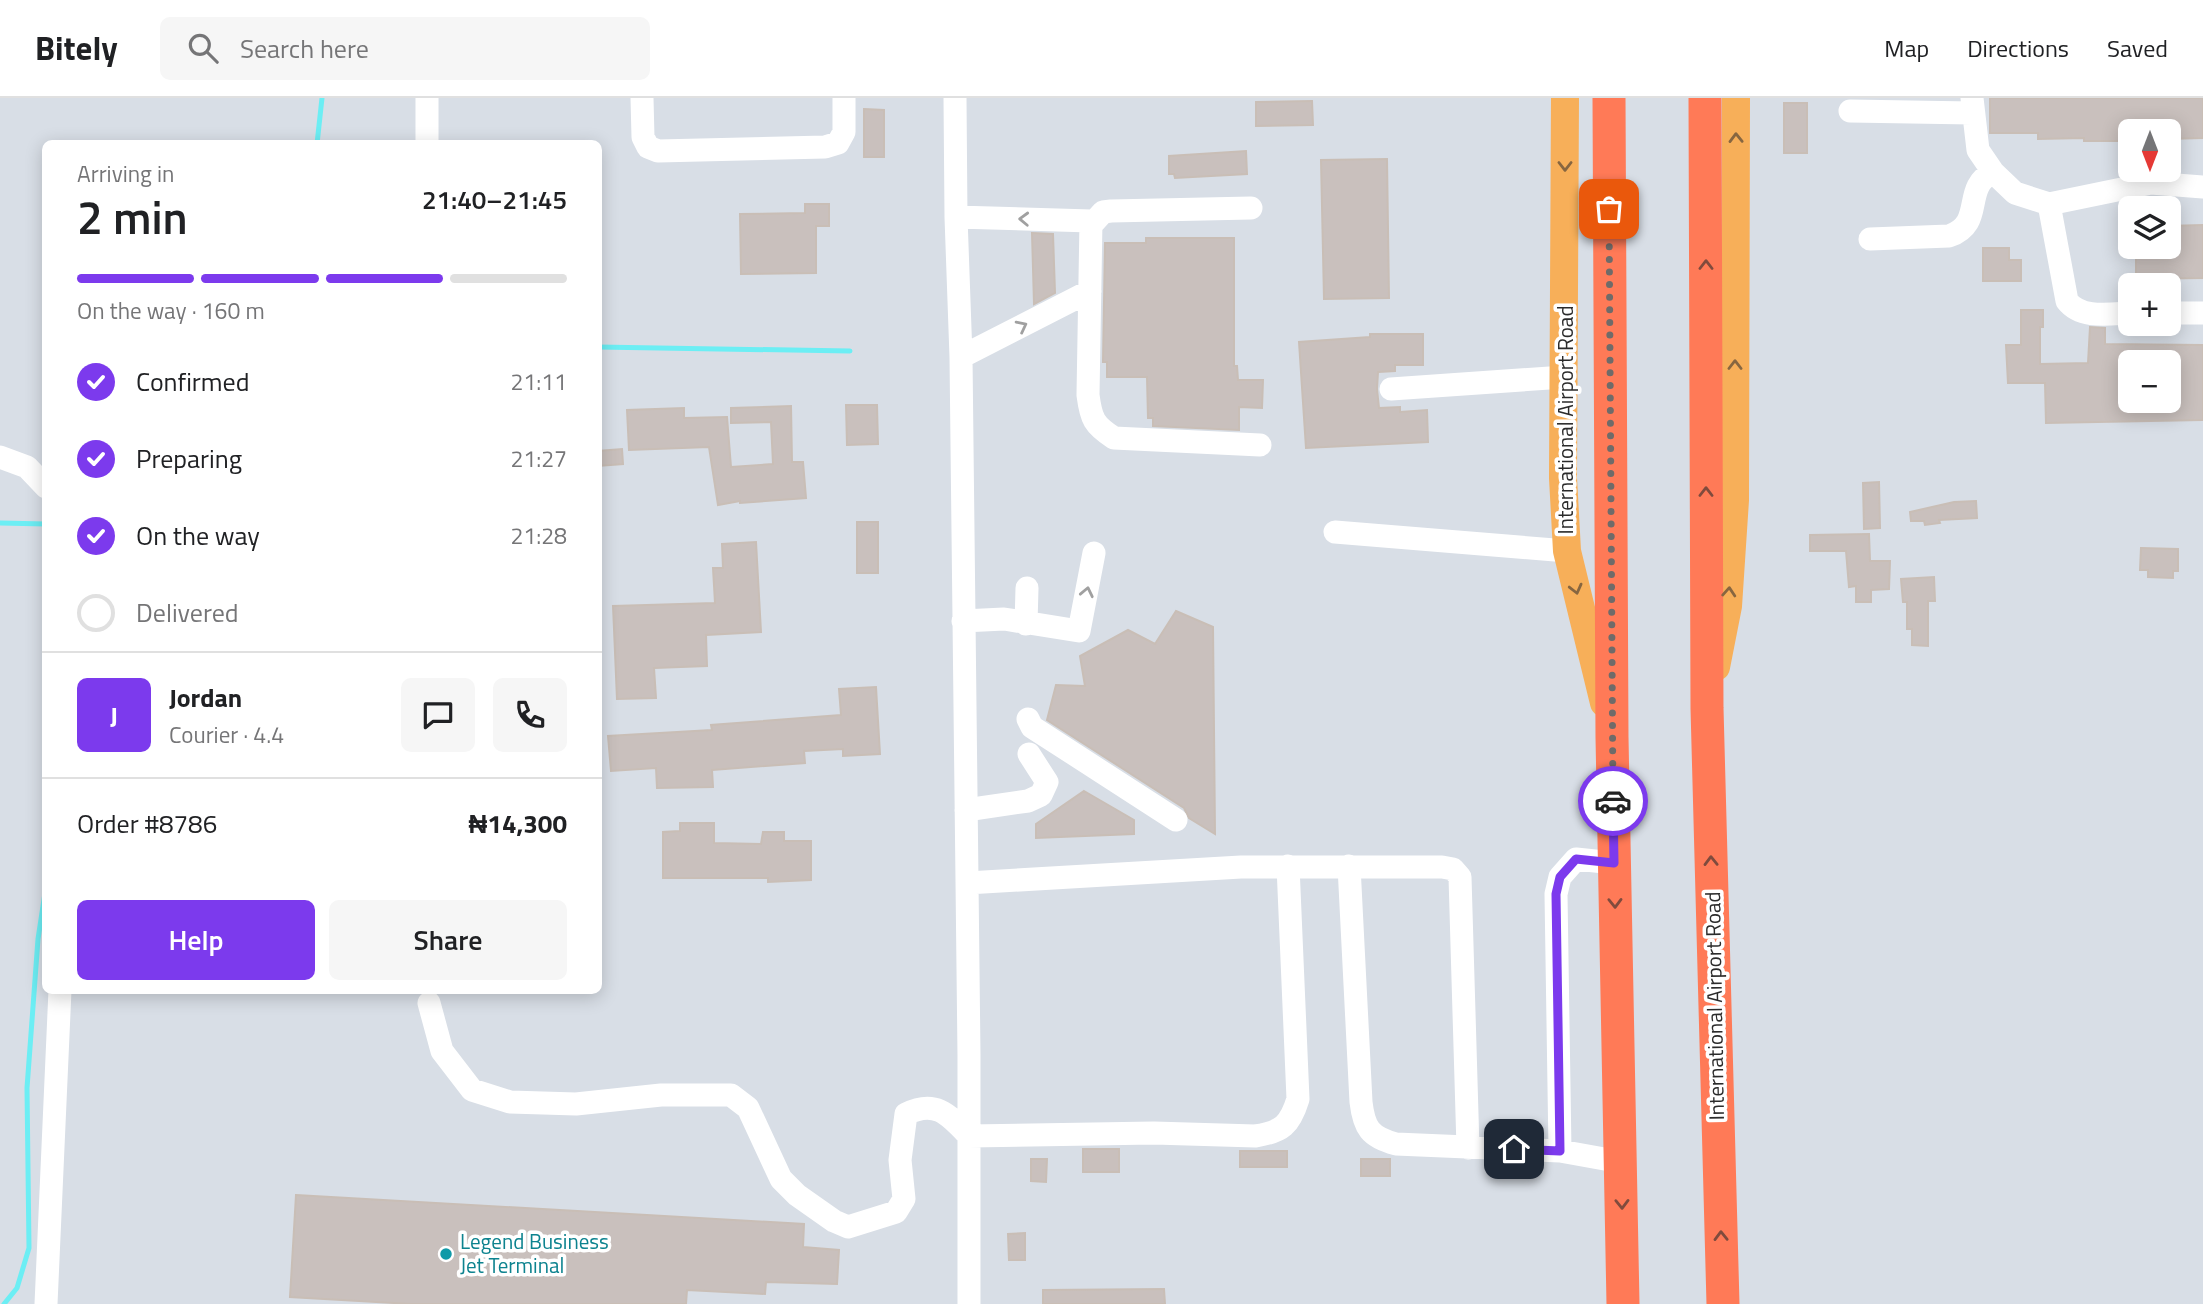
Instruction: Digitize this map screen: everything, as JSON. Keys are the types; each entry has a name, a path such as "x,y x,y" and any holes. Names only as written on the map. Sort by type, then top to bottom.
{"highway":[{"name":"International Airport Road","path":"1609,98 1612,737 1623,1304"},
{"name":"International Airport Road","path":"1705,98 1707,708 1723,1304"}],"main road":[{"name":"International Airport Road","path":"1565,98 1563,478 1567,551 1612,737"},
{"name":"International Airport Road","path":"1707,708 1728,606 1735,500 1736,98"}],"lane":[{"path":"427,98 427,140"},
{"path":"642,98 643,137 648,147 658,151 825,147 838,143 844,132 844,98"},
{"path":"955,98 961,357 969,1304"},
{"path":"1850,111 1972,106 1979,150 1993,172 2015,193 2049,204 2151,183 2203,187"},
{"path":"1870,239 1949,236 1959,232 1969,223 1983,177 1993,172"},
{"path":"2049,204 2067,301 2073,309 2090,314 2118,313"},
{"path":"956,218 1094,222 1103,212 1111,211 1251,208"},
{"path":"1091,221 1088,395 1090,415 1099,428 1114,438 1260,445"},
{"path":"961,357 1090,290"},
{"path":"2181,313 2203,313"},
{"path":"1391,389 1564,377"},
{"path":"0,457 27,467 42,483"},
{"path":"1335,532 1567,551"},
{"path":"963,621 1004,619 1079,631 1094,553"},
{"path":"1026,624 1027,588"},
{"path":"1028,719 1032,727 1175,820"},
{"path":"966,810 1028,801 1041,795 1047,782 1029,754"},
{"path":"1560,1151 1556,894 1560,877 1576,859 1614,863"},
{"path":"967,883 1287,866 1453,869 1460,877 1468,1148"},
{"path":"429,1003 442,1051 472,1090 510,1102 576,1104 661,1095 731,1095 748,1108 781,1179 797,1195 834,1221 848,1227 896,1212 904,1199 900,1160 906,1114 919,1107 933,1107 952,1118 969,1136 1154,1133 1255,1136 1269,1134 1284,1127 1293,1116 1298,1099 1287,866"},
{"path":"1349,866 1363,1119 1369,1131 1396,1144 1560,1151 1621,1162"},
{"path":"46,1304 60,994"}],"shaded area":[{"path":"0,98 2203,98 2203,1304 0,1304"}],"building":[{"path":"1990,98 2203,98 2203,138 2181,139 2181,119 2118,119 2118,141 2084,141 2084,138 2038,139 2038,133 1990,133"},
{"path":"1312,101 1313,125 1256,126 1256,102"},
{"path":"1784,103 1807,103 1807,153 1784,153"},
{"path":"864,109 884,110 884,157 864,157"},
{"path":"1246,151 1247,174 1175,178 1174,174 1169,174 1169,156"},
{"path":"1387,159 1389,298 1324,299 1321,160"},
{"path":"805,204 829,204 829,226 816,226 816,273 741,274 740,214 805,213"},
{"path":"2203,225 2203,278 2181,278 2181,273 2136,273 2136,259 2181,259 2181,226"},
{"path":"1032,233 1053,234 1055,293 1034,304"},
{"path":"1146,238 1234,238 1234,366 1237,366 1238,380 1263,380 1262,408 1239,407 1239,430 1153,426 1153,418 1148,418 1147,377 1107,377 1107,362 1103,362 1105,243 1146,243"},
{"path":"1983,248 2009,248 2009,260 2021,260 2021,281 1983,281"},
{"path":"2021,310 2043,310 2040,364 2088,363 2090,327 2105,328 2105,344 2203,345 2203,420 2046,423 2045,383 2008,383 2006,345 2021,345"},
{"path":"1370,334 1423,334 1423,365 1395,365 1395,371 1378,372 1377,389 1379,408 1400,407 1400,412 1427,410 1428,442 1306,448 1299,342 1370,337"},
{"path":"846,405 877,405 878,444 847,445"},
{"path":"791,406 792,462 803,462 806,498 740,501 718,505 709,447 629,450 627,410 684,408 684,418 727,417 731,467 773,464 771,422 731,423 731,408"},
{"path":"622,449 623,464 602,466 602,451"},
{"path":"1879,482 1880,528 1864,529 1863,483"},
{"path":"1976,501 1977,518 1939,520 1940,523 1925,525 1924,521 1911,521 1910,512 1954,502"},
{"path":"857,522 878,522 878,573 857,573"},
{"path":"1869,534 1870,561 1890,561 1889,589 1871,590 1871,602 1856,602 1856,586 1849,587 1846,551 1810,551 1810,535"},
{"path":"756,542 761,632 706,635 707,666 654,668 656,698 617,699 613,606 715,603 713,568 723,568 722,544"},
{"path":"2141,548 2178,549 2178,571 2173,571 2173,578 2148,577 2148,570 2140,570"},
{"path":"1934,577 1935,601 1928,601 1928,646 1912,645 1912,629 1907,629 1907,602 1903,602 1901,579"},
{"path":"1176,611 1213,627 1215,834 1189,818 1184,808 1047,720 1056,685 1085,686 1080,656 1128,630 1155,644"},
{"path":"876,687 880,754 843,756 843,749 804,751 805,763 712,770 713,787 657,788 656,768 611,771 608,736 712,730 711,725 841,715 839,689"},
{"path":"1084,791 1134,820 1134,834 1036,838 1036,824"},
{"path":"680,823 714,823 714,843 761,844 763,832 784,832 784,841 811,841 811,880 768,882 768,878 663,878 663,832 680,831"},
{"path":"1083,1149 1119,1149 1119,1172 1083,1172"},
{"path":"1240,1151 1287,1151 1287,1167 1240,1167"},
{"path":"1031,1159 1047,1159 1046,1182 1031,1181"},
{"path":"1361,1159 1390,1159 1390,1176 1361,1176"},
{"name":"Legend Business Jet Terminal","path":"296,1195 804,1224 803,1247 839,1250 837,1284 766,1282 765,1294 687,1290 686,1304 411,1304 290,1297"},
{"path":"1025,1233 1025,1260 1009,1260 1008,1234"},
{"path":"1164,1289 1165,1304 1043,1304 1043,1290"}],"waterway":[{"path":"317,140 322,98"},
{"path":"602,347 850,351"},
{"path":"0,523 42,524"},
{"path":"4,1304 17,1288 29,1248 27,1088 42,913"}],"way so far":[{"path":"1609,209 1613,801"}],"place":[{"name":"Legend Business Jet Terminal","path":"446,1254"}],"route":[{"path":"1514,1149 1560,1151 1556,894 1560,877 1576,859 1614,863 1613,801"}]}
